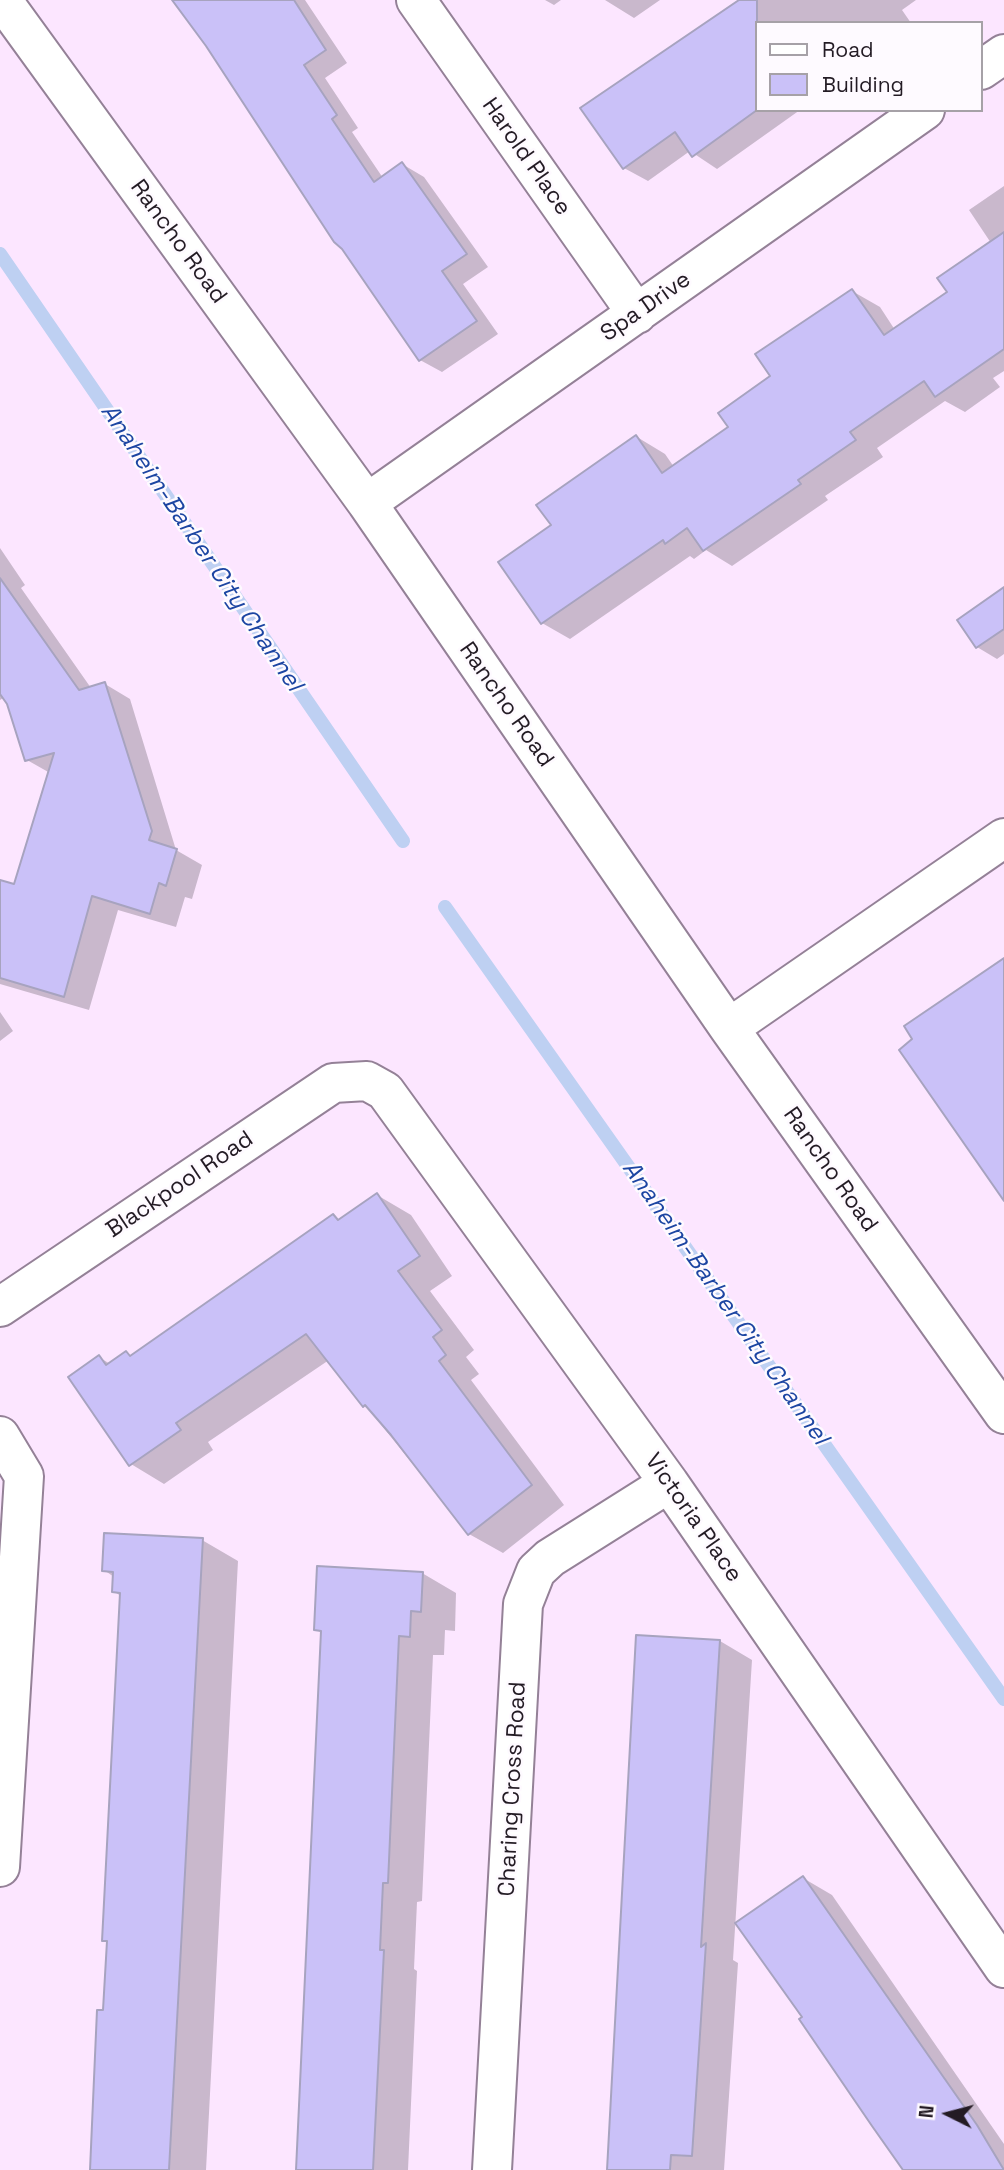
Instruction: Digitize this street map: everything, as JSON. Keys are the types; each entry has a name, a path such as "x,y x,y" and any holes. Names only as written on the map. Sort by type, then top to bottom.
{"street":[{"name":"Rancho Road","path":"2,0 367,503 729,1028 1004,1414"},
{"name":"Harold Place","path":"416,0 637,314"},
{"path":"983,69 1004,54"},
{"name":"Spa Drive","path":"367,503 922,112"},
{"path":"729,1028 1004,838"},
{"name":"Blackpool Road","path":"0,1307 333,1083 367,1081"},
{"name":"Victoria Place","path":"367,1081 385,1091 669,1483 1004,1968"},
{"path":"0,1436 24,1476 0,1867"},
{"name":"Charing Cross Road","path":"492,2170 523,1604 536,1571 550,1558 669,1483"}],"building":[{"path":"172,0 294,0 326,50 304,65 337,115 332,119 374,182 402,162 467,254 442,271 477,321 419,361 342,249 334,242 206,46"},
{"path":"739,0 757,0 755,111 692,157 675,132 623,169 580,108"},
{"path":"1004,232 1004,349 935,397 924,381 850,432 856,440 798,480 801,484 703,551 687,528 665,544 663,540 541,624 498,562 551,525 536,505 636,435 662,473 728,427 718,413 770,376 755,354 852,289 884,335 947,292 937,278"},
{"path":"0,578 79,690 105,682 152,831 149,840 177,849 166,886 159,883 150,914 92,896 64,997 0,978 0,880 14,884 54,753 25,761 7,704 0,694"},
{"path":"1004,587 1004,629 976,648 957,620"},
{"path":"1004,958 1004,1201 899,1050 912,1039 904,1026"},
{"path":"377,1193 420,1256 398,1271 442,1330 433,1337 446,1355 439,1361 532,1485 468,1535 391,1435 365,1405 363,1407 306,1334 176,1423 181,1430 129,1466 68,1377 99,1355 106,1365 126,1351 130,1356 333,1214 338,1220"},
{"path":"104,1533 203,1538 169,2170 90,2170 97,2010 103,2010 107,1941 102,1941 120,1593 112,1592 113,1572 102,1571"},
{"path":"317,1566 423,1572 421,1612 411,1611 410,1637 399,1636 388,1883 383,1883 380,1950 384,1950 373,2170 296,2170 321,1631 314,1630"},
{"path":"636,1635 720,1640 701,1947 706,1943 692,2156 671,2155 670,2170 607,2170"},
{"path":"803,1876 977,2125 1004,2170 903,2170 872,2126 799,2019 802,2017 735,1923"}],"waterway":[{"name":"Anaheim-Barber City Channel","path":"0,254 403,841"},
{"name":"Anaheim-Barber City Channel","path":"445,907 1004,1699"}]}
